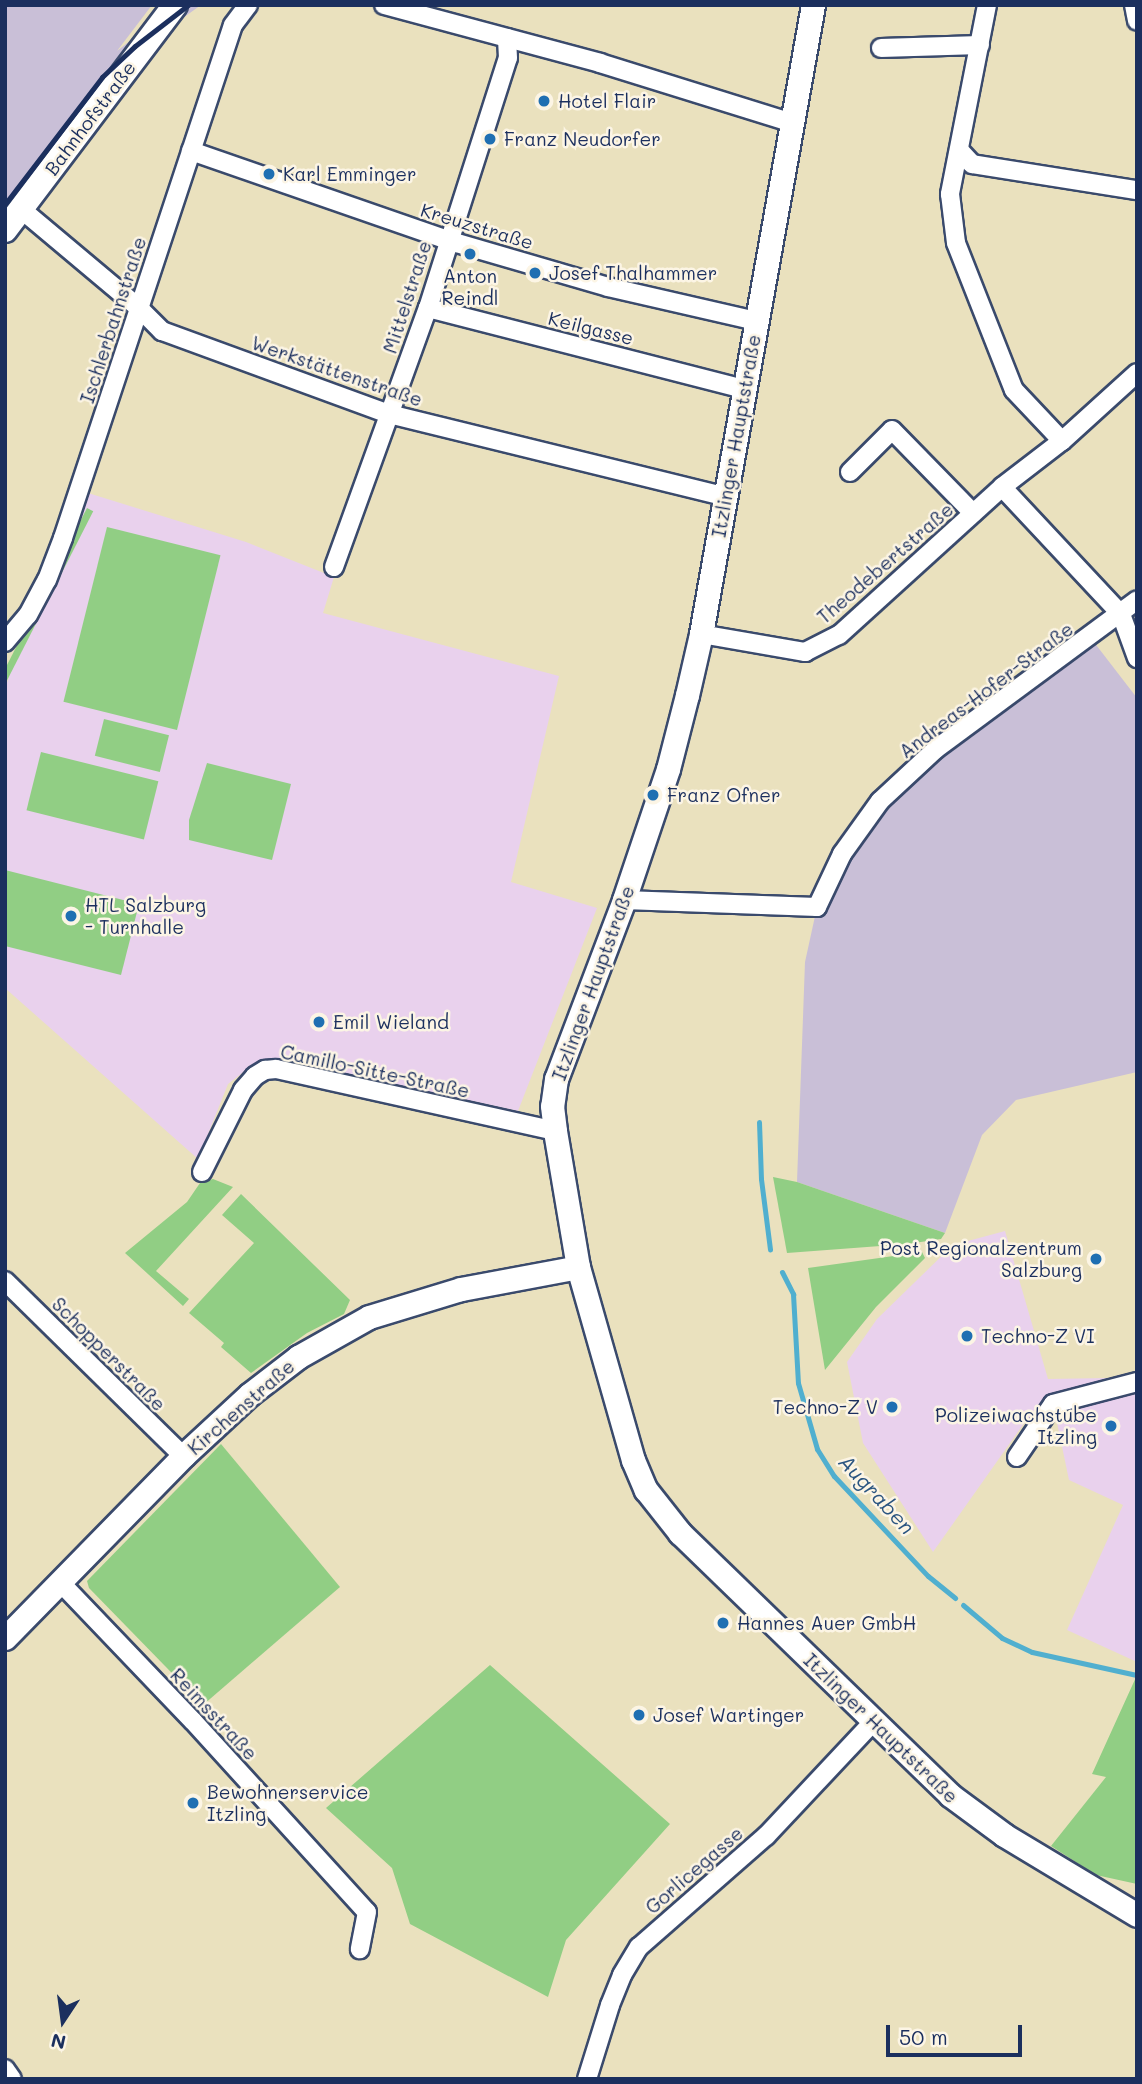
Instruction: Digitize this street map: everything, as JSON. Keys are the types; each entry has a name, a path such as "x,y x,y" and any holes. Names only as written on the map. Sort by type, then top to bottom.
{"main road":[{"name":"Bahnhofstraße","path":"5,230 175,5"}],"street":[{"name":"Ischlerbahnstraße","path":"5,642 28,615 47,580 233,25 247,5"},
{"path":"384,5 600,62 793,123"},
{"name":"Itzlinger Hauptstraße","path":"813,5 723,496 701,634 668,769 624,900 556,1079 552,1106 578,1267 621,1424 646,1490 680,1534 950,1795 977,1817 1137,1915"},
{"path":"987,5 950,194 956,243 1014,390 1062,441"},
{"path":"1134,5 1137,21"},
{"name":"Mittelstraße","path":"334,566 428,308 508,58 507,38"},
{"path":"881,48 979,45"},
{"name":"Kreuzstraße","path":"191,151 449,240 608,287 756,321"},
{"path":"960,151 972,164 1137,190"},
{"name":"Werkstättenstraße","path":"21,209 139,308 162,331 389,414 723,496"},
{"name":"Keilgasse","path":"428,308 744,389"},
{"name":"Theodebertstraße","path":"701,634 805,652 839,635 1002,487 1062,441 1137,373"},
{"name":"Theodebertstraße","path":"850,472 892,430 973,513"},
{"path":"1002,487 1121,614 1137,658"},
{"name":"Andreas-Hofer-Straße","path":"624,900 817,907 842,854 880,801 936,749 1137,600"},
{"name":"Camillo-Sitte-Straße","path":"202,1172 243,1090 255,1076 265,1070 276,1069 555,1131"},
{"name":"Kirchenstraße","path":"5,1638 183,1456 250,1394 298,1357 369,1317 461,1289 578,1267"},
{"name":"Schopperstraße","path":"5,1281 183,1456"},
{"path":"1017,1457 1053,1404 1137,1382"},
{"name":"Reimsstraße","path":"60,1582 193,1721 367,1912 360,1949"},
{"name":"Gorlicegasse","path":"587,2079 610,2005 622,1975 639,1947 766,1836 874,1721"},
{"path":"1105,1895 1137,1897"},
{"path":"5,2069 12,2079"}],"shaded area":[{"path":"5,5 152,5 117,51 176,5 201,5 162,33 5,213"},
{"path":"88,493 246,542 334,577 323,613 559,676 511,882 597,908 518,1111 274,1058 255,1063 228,1084 198,1159 5,988 5,689 21,639 51,596"},
{"path":"1090,637 1137,698 1137,1072 1016,1100 982,1135 945,1233 797,1182 805,962 817,907 880,801"},
{"path":"1005,1231 1048,1379 1109,1378 1137,1371 1137,1662 1067,1630 1123,1505 1069,1480 1056,1418 1027,1419 933,1552 863,1443 847,1362 877,1319 953,1245"}],"green space":[{"path":"87,508 93,511 5,684 5,669"},
{"path":"107,527 221,555 177,730 63,702"},
{"path":"104,719 169,735 160,772 95,756"},
{"path":"41,752 158,781 144,839 26,810"},
{"path":"207,763 291,784 272,860 189,840 189,820"},
{"name":"HTL Salzburg - Turnhalle","path":"5,870 139,904 121,975 5,946"},
{"path":"773,1177 797,1182 945,1233 941,1239 907,1244 787,1253"},
{"path":"213,1179 233,1187 156,1271 189,1299 183,1306 125,1253 187,1202 200,1183"},
{"path":"241,1194 350,1300 344,1314 307,1333 251,1373 221,1347 224,1343 189,1313 254,1243 222,1215"},
{"path":"922,1252 925,1258 876,1307 825,1370 808,1268"},
{"path":"221,1444 340,1587 203,1705 89,1588 87,1581"},
{"path":"490,1665 670,1824 566,1940 548,1997 410,1924 392,1868 326,1808"},
{"path":"1137,1675 1137,1884 1096,1875 1051,1846 1106,1777 1092,1774"}],"waterway":[{"path":"759,1122 761,1179 770,1249"},
{"name":"Augraben","path":"782,1272 793,1294 798,1383 817,1449 834,1476 928,1576 955,1598"},
{"name":"Augraben","path":"963,1605 1002,1638 1032,1652 1137,1675"}],"railway":[{"path":"5,204 102,77 135,46 188,5"}],"place":[{"name":"Hotel Flair","path":"544,101"},
{"name":"Franz Neudorfer","path":"490,139"},
{"name":"Karl Emminger","path":"269,174"},
{"name":"Anton Reindl","path":"470,254"},
{"name":"Josef Thalhammer","path":"535,273"},
{"name":"Franz Ofner","path":"653,795"},
{"name":"HTL Salzburg - Turnhalle","path":"71,916"},
{"name":"Emil Wieland","path":"319,1022"},
{"name":"Post Regionalzentrum Salzburg","path":"1096,1259"},
{"name":"Techno-Z VI","path":"967,1336"},
{"name":"Techno-Z V","path":"892,1407"},
{"name":"Polizeiwachstube Itzling","path":"1111,1426"},
{"name":"Hannes Auer GmbH","path":"723,1623"},
{"name":"Josef Wartinger","path":"639,1715"},
{"name":"Bewohnerservice Itzling","path":"193,1803"}]}
